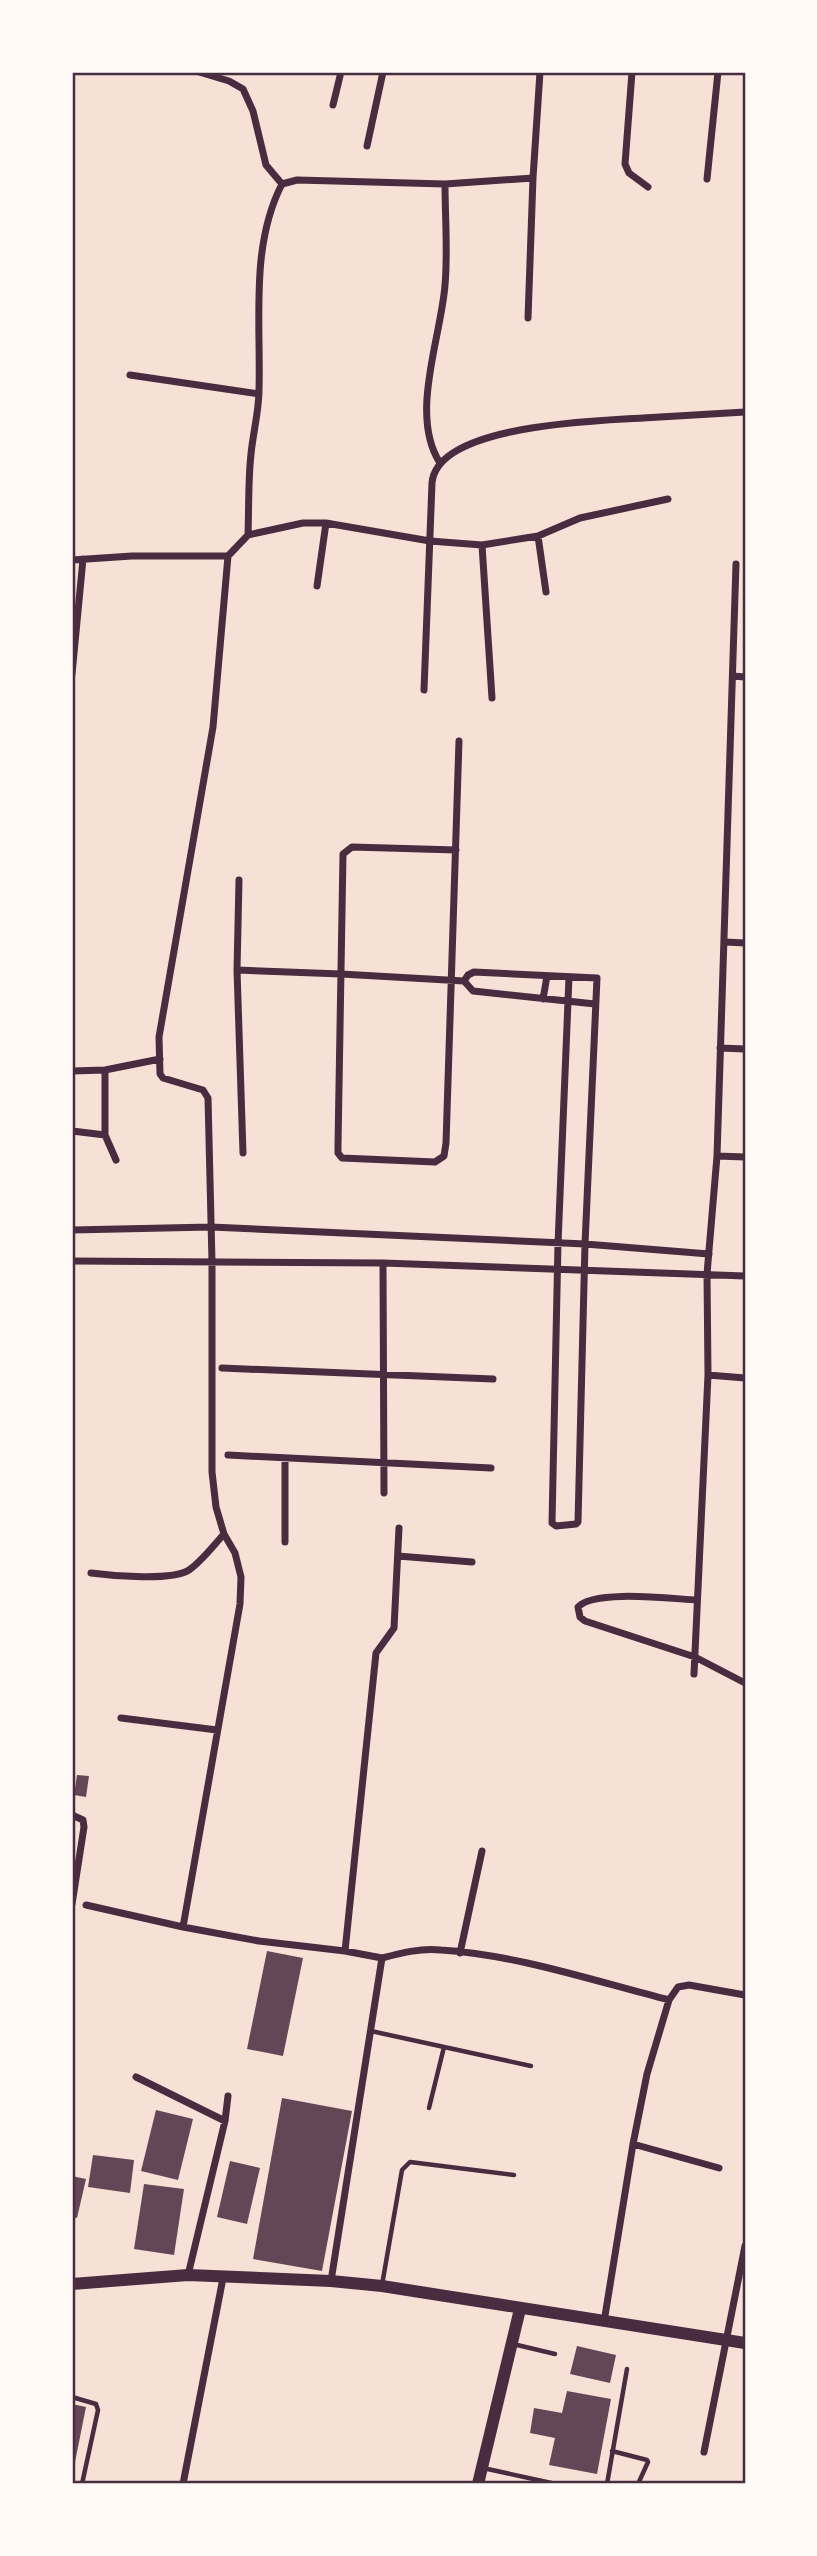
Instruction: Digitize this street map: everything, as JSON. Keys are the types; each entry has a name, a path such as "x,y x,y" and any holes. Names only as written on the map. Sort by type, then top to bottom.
{"main road":[{"path":"72,2284 188,2275 331,2281 382,2286 604,2323 745,2343"},
{"path":"478,2484 520,2309"}],"street":[{"path":"199,72 229,81 243,89 253,111 266,165 282,184"},
{"path":"333,105 341,72"},
{"path":"367,146 383,72"},
{"path":"528,318 540,72"},
{"path":"632,72 625,164 629,173 648,187"},
{"path":"708,179 718,72"},
{"path":"248,535 251,455 259,394 260,280 266,228 273,200 282,184 297,180 444,184 533,178"},
{"path":"440,463 430,442 428,373 438,334 445,283 444,184"},
{"path":"130,375 259,394"},
{"path":"424,690 433,477 440,463 451,454 478,441 522,429 562,423 745,412"},
{"path":"183,1927 235,1639 242,1577 236,1553 224,1534 216,1507 212,1472 212,1262 208,1098 203,1090 163,1078 160,1074 159,1037 213,727 228,556 248,535 303,523 326,523 430,541 482,545 538,536 580,518 668,499"},
{"path":"317,586 326,523"},
{"path":"538,536 545,592"},
{"path":"482,545 492,698"},
{"path":"72,560 132,556 228,556"},
{"path":"72,674 83,559"},
{"path":"694,1674 708,1375 707,1274 717,1156 736,564"},
{"path":"733,677 745,677"},
{"path":"456,849 352,847 344,851 338,1145 338,1153 342,1158 435,1162 444,1156 452,981 460,741"},
{"path":"239,880 237,970 243,1153"},
{"path":"724,942 745,943"},
{"path":"237,970 464,981 473,991 595,1004"},
{"path":"464,981 474,972 597,978 585,1244 578,1522 556,1526 552,1522 558,1244 569,977"},
{"path":"543,999 547,976"},
{"path":"720,1048 745,1049"},
{"path":"72,1072 106,1070 160,1059"},
{"path":"106,1070 105,1135 116,1160"},
{"path":"72,1131 105,1135"},
{"path":"717,1156 745,1157"},
{"path":"72,1230 211,1227 585,1244 709,1254"},
{"path":"72,1261 383,1263 745,1276"},
{"path":"383,1263 384,1493"},
{"path":"222,1368 493,1379"},
{"path":"708,1375 745,1378"},
{"path":"228,1455 491,1468"},
{"path":"285,1458 285,1542"},
{"path":"345,1951 376,1653 394,1628 399,1528"},
{"path":"91,1573 116,1576 183,1573 224,1534"},
{"path":"398,1556 472,1562"},
{"path":"697,1600 613,1597 583,1602 578,1607 580,1617 585,1621 695,1657 745,1683"},
{"path":"121,1717 217,1730"},
{"path":"72,1815 83,1820 84,1826 72,1904"},
{"path":"460,1953 482,1851"},
{"path":"86,1905 259,1941 382,1958 411,1951 440,1950 512,1960 669,2000"},
{"path":"331,2281 382,1958"},
{"path":"604,2323 647,2074 669,2000 678,1987 689,1985 745,1995"},
{"path":"136,2077 225,2121"},
{"path":"188,2275 225,2121 228,2096"},
{"path":"633,2144 719,2168"},
{"path":"704,2452 745,2246"},
{"path":"183,2484 223,2278"}],"lane":[{"path":"370,2031 531,2066"},
{"path":"429,2108 444,2047"},
{"path":"382,2286 402,2169 406,2164 410,2162 514,2175"},
{"path":"512,2344 555,2354"},
{"path":"607,2484 627,2369"},
{"path":"72,2397 96,2404 98,2410 82,2484"},
{"path":"612,2451 647,2459 638,2484"},
{"path":"483,2468 556,2484"}],"building":[{"path":"77,1775 89,1776 86,1797 74,1795"},
{"path":"267,1951 303,1958 283,2056 247,2049"},
{"path":"282,2098 352,2111 322,2271 253,2259"},
{"path":"156,2110 193,2119 178,2180 141,2171"},
{"path":"93,2155 134,2160 130,2193 88,2187"},
{"path":"230,2161 260,2168 247,2224 217,2217"},
{"path":"72,2176 86,2179 77,2218 72,2217"},
{"path":"144,2184 184,2189 174,2255 134,2249"},
{"path":"577,2346 616,2355 610,2383 570,2374"},
{"path":"567,2391 611,2399 597,2474 549,2465 555,2438 530,2433 534,2408 562,2413"},
{"path":"72,2404 86,2407 73,2472 72,2472"}]}
